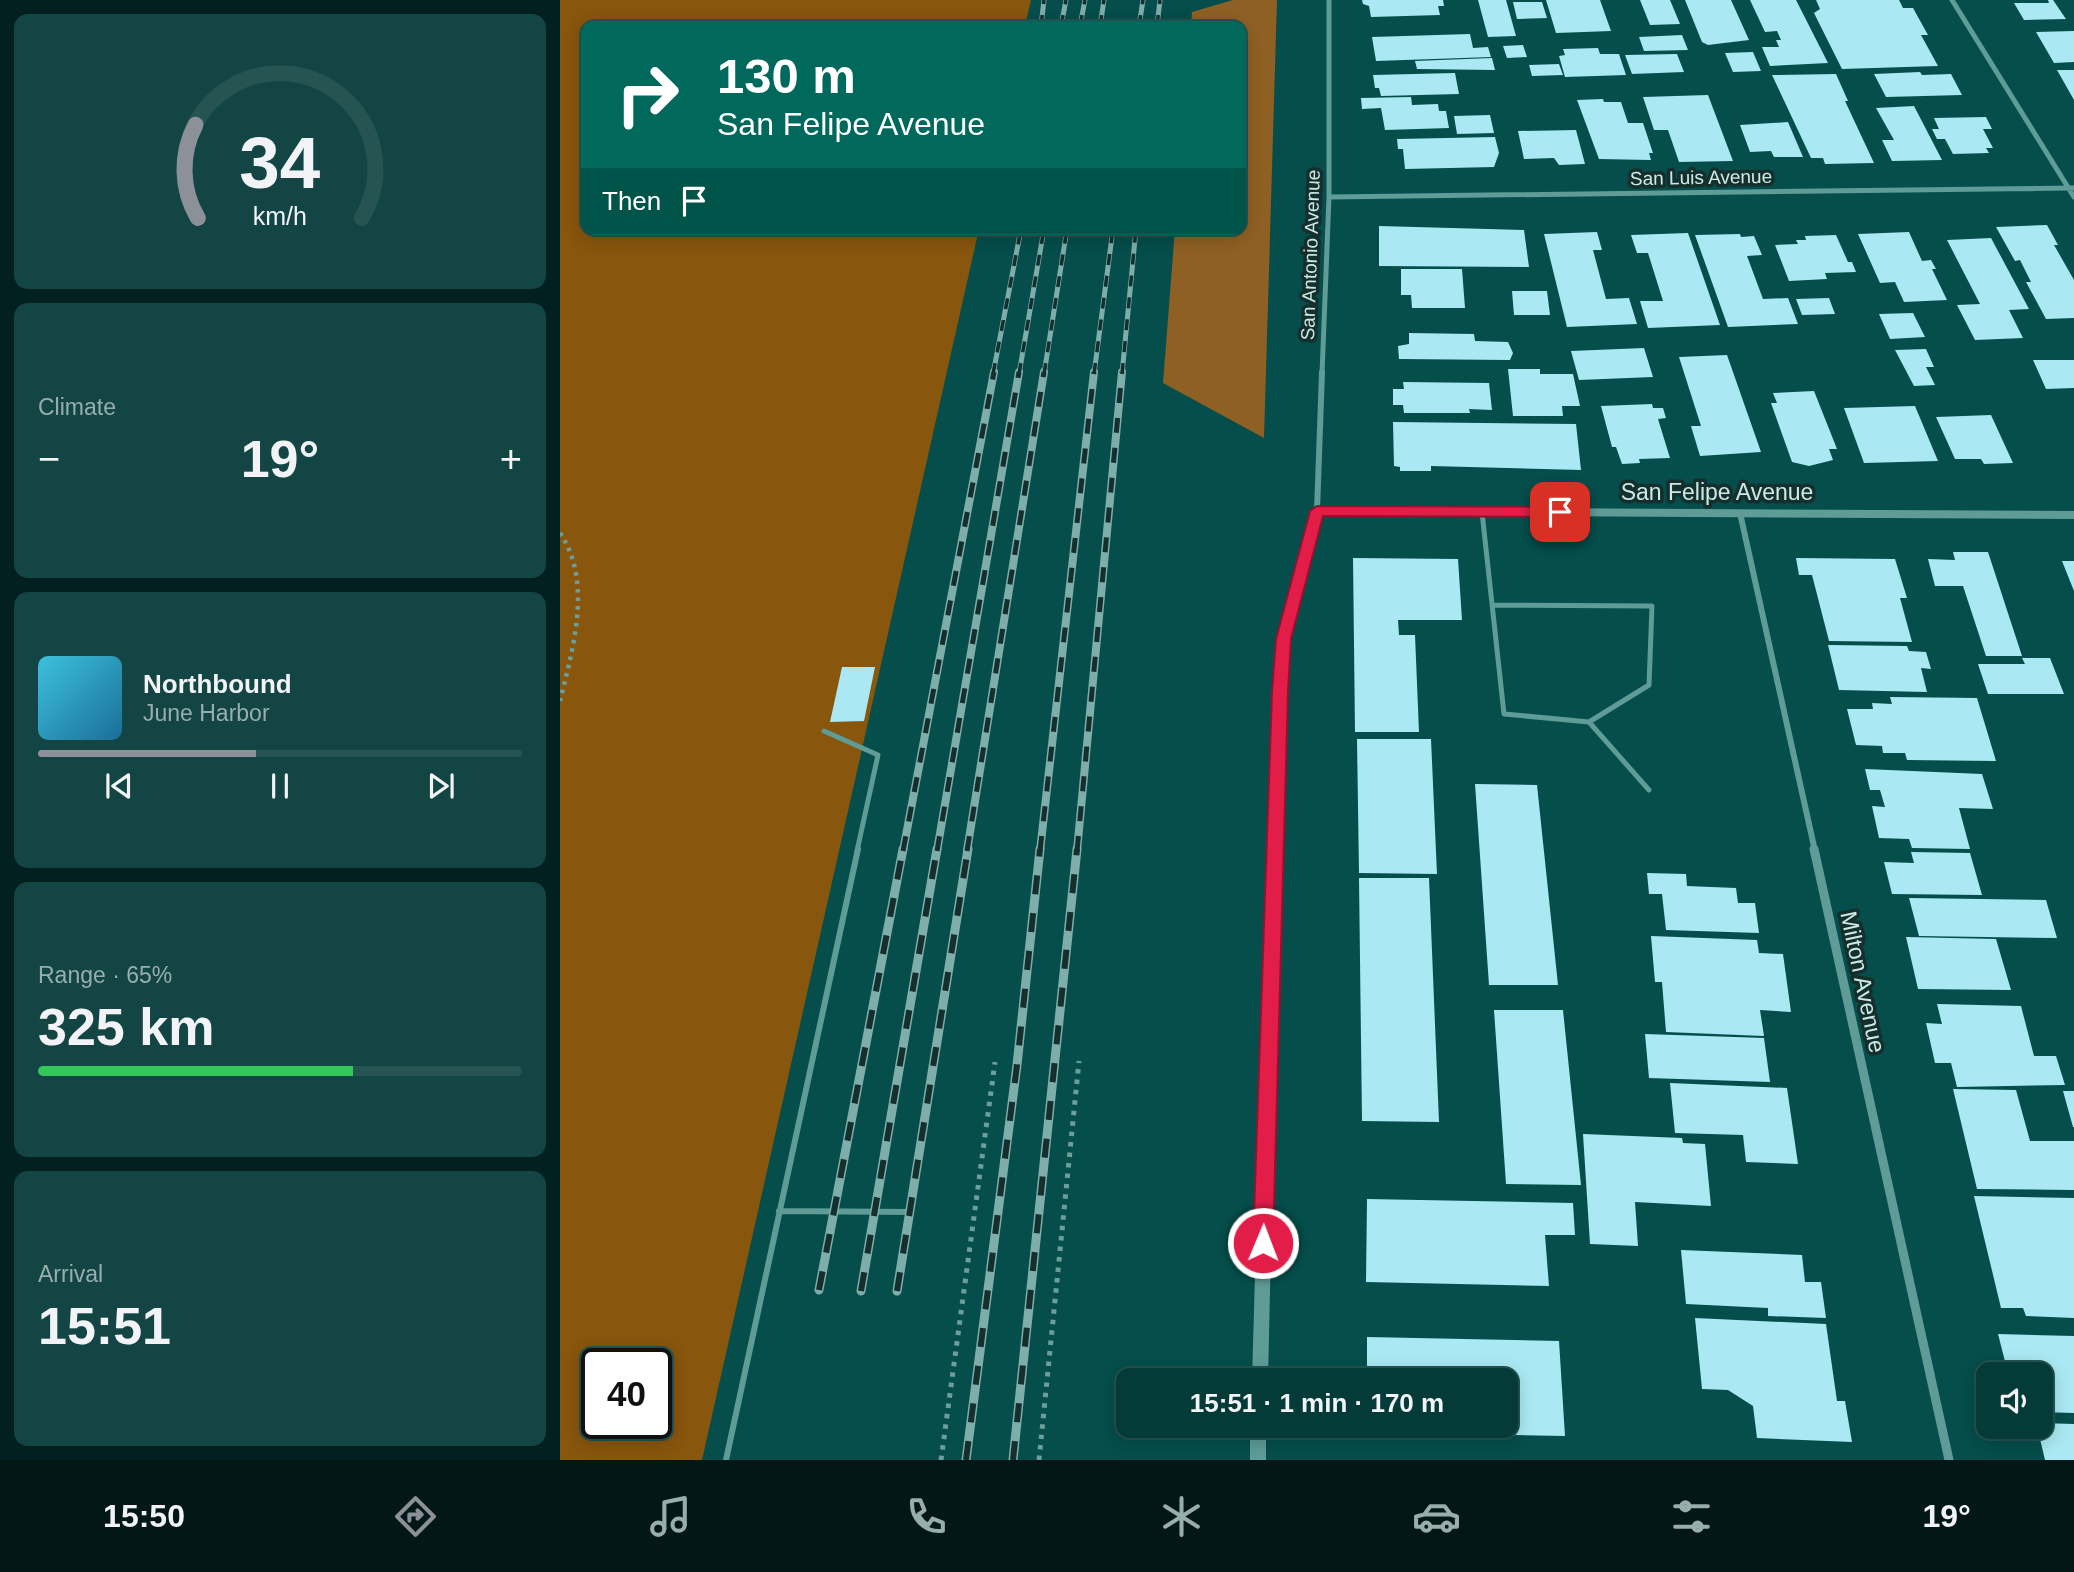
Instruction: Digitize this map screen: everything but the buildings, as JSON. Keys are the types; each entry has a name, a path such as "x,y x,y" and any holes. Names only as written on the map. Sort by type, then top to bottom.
{"street":[{"name":"San Antonio Avenue","path":"1317,511 1329,197 1329,0"},
{"path":"1952,0 2071,188 2074,197"},
{"name":"San Luis Avenue","path":"1329,197 2071,188"},
{"path":"1260,1368 1276,746 1284,639 1317,511"},
{"name":"San Felipe Avenue","path":"1317,511 2074,515"},
{"name":"Milton Avenue","path":"1740,513 1949,1460"},
{"path":"1258,1438 1258,1460"}],"lane":[{"path":"1482,512 1504,715 1589,722 1649,685 1652,606 1493,605"},
{"path":"1589,722 1649,790"},
{"path":"726,1460 878,755 824,730"},
{"path":"779,1211 910,1212"}],"path":[{"path":"560,533 568,541 578,580 577,613 560,701"},
{"path":"1039,1460 1079,1061"},
{"path":"941,1460 995,1062"}],"shaded area":[{"path":"560,0 1031,0 1026,21 581,21 581,235 978,235 702,1460 560,1460"},
{"path":"1233,0 1277,0 1264,438 1163,383 1175,235 1246,235 1246,21 1191,21 1192,12"}],"railway":[{"path":"1042,21 1044,0"},
{"path":"1062,21 1066,0"},
{"path":"1081,21 1085,0"},
{"path":"1101,21 1104,0"},
{"path":"1140,21 1143,0"},
{"path":"1158,21 1160,0"},
{"path":"993,374 1020,235"},
{"path":"1019,374 1043,235"},
{"path":"1044,374 1066,235"},
{"path":"1094,374 1112,235"},
{"path":"1122,374 1135,235"},
{"path":"903,851 994,372"},
{"path":"937,851 1019,372"},
{"path":"967,851 1044,372"},
{"path":"1040,851 1094,372"},
{"path":"1077,851 1122,372"},
{"path":"819,1290 903,849"},
{"path":"861,1291 937,849"},
{"path":"897,1291 968,849"},
{"path":"966,1460 1017,1065 1040,849"},
{"path":"1013,1460 1077,849"}],"route":[{"path":"1263,1243 1276,746 1284,639 1317,511 1560,512"}]}
